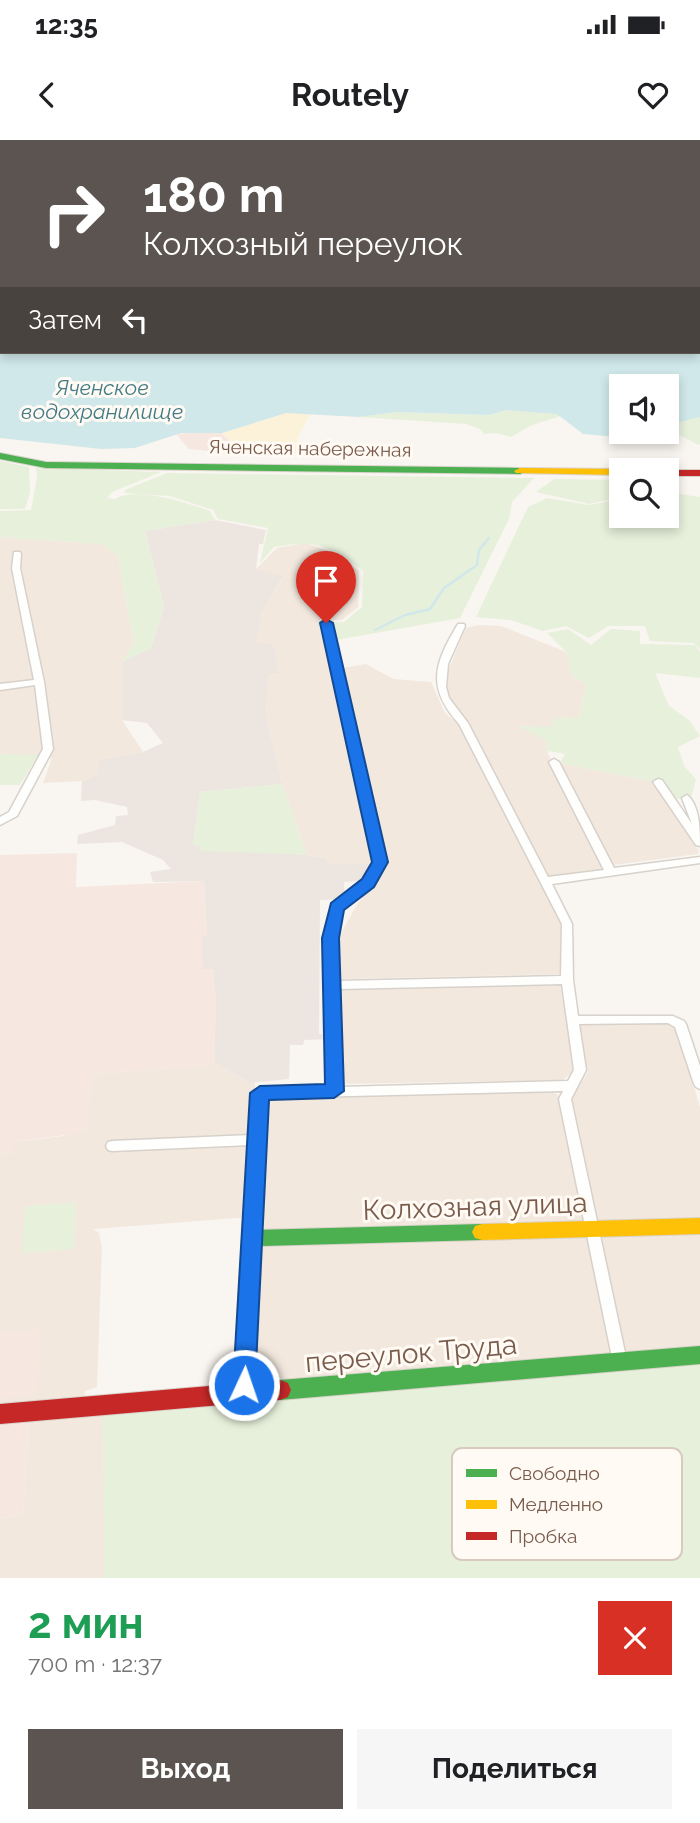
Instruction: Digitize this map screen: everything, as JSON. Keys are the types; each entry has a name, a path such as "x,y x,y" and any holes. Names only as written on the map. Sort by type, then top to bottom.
{"street":[{"name":"Яченская набережная","path":"0,456 46,465 609,472"},
{"path":"679,472 700,473"},
{"path":"0,821 13,814 48,750 39,682 16,568 17,554"},
{"path":"326,623 380,862 368,883 337,907 330,938 334,1091"},
{"path":"461,626 443,662 439,679 441,690 454,714 463,723 567,924 568,980 580,1070 565,1099 620,1362"},
{"path":"0,687 39,682"},
{"path":"554,762 610,870"},
{"path":"658,782 700,843"},
{"path":"687,799 700,831"},
{"path":"546,881 610,870 700,860"},
{"path":"332,985 568,980"},
{"path":"574,1020 669,1019 680,1024 700,1084"},
{"path":"244,1394 260,1093 571,1086"},
{"path":"112,1146 256,1140"},
{"name":"Колхозная улица","path":"251,1238 700,1226"},
{"name":"переулок Труда","path":"0,1414 700,1355"}],"shaded area":[{"path":"213,431 222,433 242,454 189,449 176,434"},
{"path":"215,520 266,530 263,544 259,544 256,569 283,577 262,612 256,643 270,644 275,649 278,674 268,675 265,711 282,784 200,792 193,845 307,855 326,858 327,863 369,864 365,881 344,882 345,899 320,900 319,1034 328,1035 328,1039 304,1040 303,1045 290,1045 289,1079 250,1083 214,1062 216,1003 213,969 203,969 202,937 207,936 204,881 153,882 150,872 171,869 163,860 122,842 77,844 78,835 115,825 116,816 128,815 127,807 95,800 81,801 82,781 97,775 100,760 143,752 163,743 147,723 122,720 123,661 151,648 164,607 145,531"},
{"path":"0,537 102,544 118,556 134,642 123,661 122,720 143,752 101,760 97,775 82,781 43,783 52,758 0,754"},
{"path":"306,543 337,554 359,571 358,607 342,620 324,620 319,625 377,860 369,864 326,863 326,858 307,855 282,784 265,711 268,675 278,674 256,643 262,612 283,578 256,569 277,548"},
{"path":"479,625 501,626 566,652 572,676 587,685 578,718 551,728 520,726 546,740 547,751 603,869 551,878 548,875 444,689 445,678 466,628"},
{"path":"366,664 393,679 431,682 445,713 458,724 562,923 564,974 339,979 335,974 339,937 356,906 387,866 356,741 344,668"},
{"path":"560,763 655,782 699,851 698,854 613,865"},
{"path":"77,853 76,887 204,881 207,936 204,969 213,969 216,1003 214,1062 212,1065 93,1074 87,1132 14,1142 14,1152 0,1154 0,855"},
{"path":"560,984 575,1070 563,1080 338,1084 339,986"},
{"path":"579,1025 674,1025 700,1107 700,1220 600,1223 594,1218 571,1099 588,1072"},
{"path":"214,1062 250,1083 255,1083 250,1217 93,1229 99,1233 102,1247 97,1387 85,1391 84,1399 0,1407 0,1154 14,1152 14,1142 64,1136 93,1074 211,1065"},
{"path":"550,1090 560,1097 585,1219 580,1224 266,1232 262,1227 263,1103 268,1098"},
{"path":"700,1232 700,1347 628,1353 619,1348 599,1235"},
{"path":"585,1236 590,1241 614,1349 610,1355 255,1383 258,1253 263,1247"},
{"path":"39,1330 38,1395 0,1399 0,1332"},
{"path":"103,1414 105,1578 0,1578 0,1518 23,1515 29,1417"},
{"path":"29,1417 23,1515 0,1518 0,1421"}],"green space":[{"path":"700,403 698,445 679,435 679,421 689,418"},
{"path":"506,410 558,413 561,416 532,425 511,437 496,433 484,434 480,429 466,424 359,417 397,412 489,415"},
{"path":"0,461 29,467 30,492 25,509 0,509"},
{"path":"36,468 161,472 112,492 107,498 129,501 115,499 124,495 149,495 210,511 215,520 145,531 164,607 151,648 123,661 134,642 118,556 102,544 0,537 0,511 31,510 37,478"},
{"path":"167,473 534,478 512,502 509,519 460,618 336,640 332,623 344,622 362,607 363,571 341,555 312,544 274,547 260,563 268,528 218,519 213,510 170,496 125,493 125,490"},
{"path":"554,479 609,480 609,500 589,504 536,492"},
{"path":"679,494 700,497 700,649 693,643 650,641 645,626 608,626 589,638 566,626 543,631 511,620 476,617 528,507 547,498 589,505 609,501 609,528 679,528"},
{"path":"568,629 591,645 611,629 640,631 640,644 695,645 700,652 700,678 655,673 669,706 689,720 700,736 678,747 684,766 696,779 691,798 666,800 655,782 560,763 565,754 547,751 546,740 517,726 551,727 555,717 578,718 587,685 572,676 566,652 547,633"},
{"path":"0,754 38,755 20,785 0,785"},
{"path":"282,784 307,855 200,851 201,846 193,845 200,792"},
{"path":"76,1202 74,1249 22,1253 25,1206"},
{"path":"700,1364 700,1578 104,1578 103,1414"}],"sand":[{"path":"286,413 310,414 297,439 300,453 242,454 222,433"}],"water":[{"name":"Яченское водохранилище","path":"0,354 700,354 700,417 679,422 679,374 609,374 609,436 583,434 557,414 506,410 489,415 397,412 359,417 286,413 222,433 181,433 135,448 101,449 0,438"}],"waterway":[{"path":"375,630 405,615 430,609 444,588 477,565 479,550 489,538"}],"traffic: fast":[{"path":"0,456 46,465 520,471"},
{"path":"244,1394 252,1238 482,1232"},
{"path":"280,1390 700,1355"}],"traffic: slow":[{"path":"520,471 609,472"},
{"path":"482,1232 700,1226"}],"traffic: jam":[{"path":"679,473 700,473"},
{"path":"0,1414 280,1390"}],"route":[{"path":"244,1385 260,1093 334,1091 330,938 337,907 368,883 380,862 326,623"}]}
